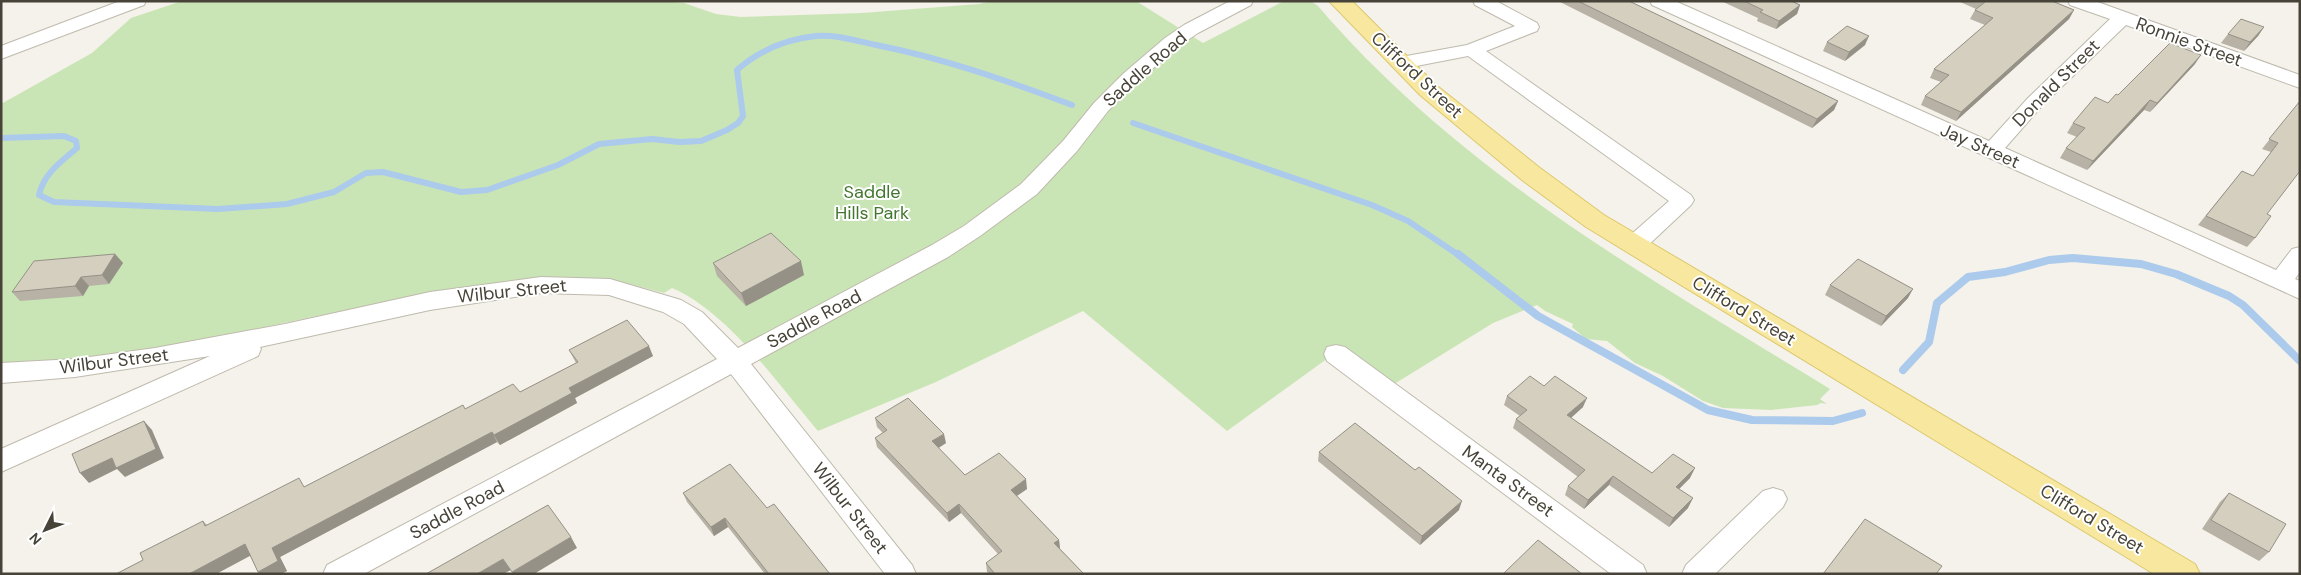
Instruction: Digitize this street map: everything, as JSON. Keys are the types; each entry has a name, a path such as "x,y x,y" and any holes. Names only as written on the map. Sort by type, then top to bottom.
{"main road":[{"name":"Clifford Street","path":"1340,1 1428,90 1531,174 1595,221 2183,574"}],"street":[{"path":"1,53 137,1"},
{"name":"Saddle Road","path":"337,574 940,251 1004,209 1028,189 1065,151 1101,107 1131,77 1191,29 1244,1"},
{"path":"1402,63 1472,50 1530,27 1482,1"},
{"name":"Jay Street","path":"1659,1 2210,248 2290,287"},
{"name":"Ronnie Street","path":"2077,1 2300,82"},
{"name":"Donald Street","path":"1991,151 2035,102 2122,18"},
{"path":"1472,50 1683,200 1634,245"},
{"path":"2290,287 2300,256"},
{"name":"Wilbur Street","path":"1,373 75,368 155,357 285,333 384,310 480,293 541,285 610,287 672,306 693,318 735,361 902,574"},
{"path":"1,461 285,333"},
{"name":"Manta Street","path":"1336,354 1634,574"},
{"path":"1696,574 1773,499"}],"green space":[{"name":"Saddle Hills Park","path":"182,1 664,1 684,3 716,14 741,17 862,13 979,4 992,1 1136,1 1203,43 1284,1 1311,1 1318,6 1373,65 1432,120 1494,170 1558,217 1625,262 1830,389 1820,399 1827,404 1821,403 1771,410 1723,408 1703,401 1663,376 1635,363 1607,341 1586,339 1572,327 1573,324 1545,311 1537,305 1493,323 1391,386 1335,353 1227,431 1083,311 936,382 818,431 751,351 732,331 693,299 672,288 664,293 625,283 571,277 542,278 434,294 317,316 121,357 1,366 1,104 92,53 131,18"}],"building":[{"path":"1578,1 1629,1 1838,101 1817,119"},
{"path":"1744,1 1791,1 1800,5 1779,21 1760,12 1763,10"},
{"path":"1984,1 2052,1 2074,10 1961,112 1925,96 1949,75 1934,69 1993,18 1975,10"},
{"path":"2241,19 2264,27 2250,42 2228,34"},
{"path":"1847,26 1869,36 1849,52 1827,42"},
{"path":"2170,43 2201,55 2157,103 2150,100 2093,161 2066,148 2085,128 2073,123 2095,97 2108,103"},
{"path":"2300,101 2300,171 2267,214 2271,216 2255,238 2206,216 2242,171 2253,176 2278,143 2269,139"},
{"path":"771,233 801,261 741,293 713,263"},
{"path":"115,254 102,275 81,277 75,286 12,292 34,261"},
{"path":"1858,259 1913,289 1886,316 1830,285"},
{"path":"627,320 649,346 569,388 572,393 494,435 492,432 272,548 278,561 258,572 245,544 189,574 116,574 143,560 140,553 203,521 205,526 299,478 304,487 463,405 465,409 513,384 520,392 578,362 569,350"},
{"path":"1530,376 1544,386 1555,376 1587,398 1567,415 1652,473 1673,454 1695,468 1676,487 1693,498 1673,518 1613,476 1588,500 1568,486 1585,470 1516,419 1527,410 1507,396"},
{"path":"908,398 944,434 932,441 965,475 999,453 1026,479 1011,490 1059,540 1054,543 1084,574 995,574 986,563 1002,551 959,504 947,513 875,438 887,430 875,418"},
{"path":"144,421 156,449 116,468 112,458 80,473 72,454"},
{"path":"1355,423 1415,470 1419,467 1462,501 1422,536 1319,452"},
{"path":"730,464 767,508 774,504 830,574 769,574 725,518 711,527 683,493"},
{"path":"2229,493 2286,524 2269,552 2211,520"},
{"path":"548,505 571,537 512,572 503,559 477,574 426,574"},
{"path":"1865,519 1942,566 1936,574 1823,574"},
{"path":"1538,540 1582,574 1503,574"}],"waterway":[{"path":"1,138 64,136 76,141 77,148 54,168 41,187 39,195 54,202 218,209 287,204 334,192 366,173 383,172 461,192 487,190 558,165 599,144 652,139 679,142 701,141 727,130 738,123 743,116 737,70 764,51 794,40 816,36 846,38 926,56 1000,79 1072,105"},
{"path":"1133,123 1372,205 1408,221 1460,256"},
{"path":"1458,254 1538,316 1708,410 1752,420 1833,421 1862,413"},
{"path":"1903,370 1929,342 1937,303 1968,277 2005,272 2049,260 2073,258 2141,264 2176,274 2229,296 2243,305 2300,361"}]}
